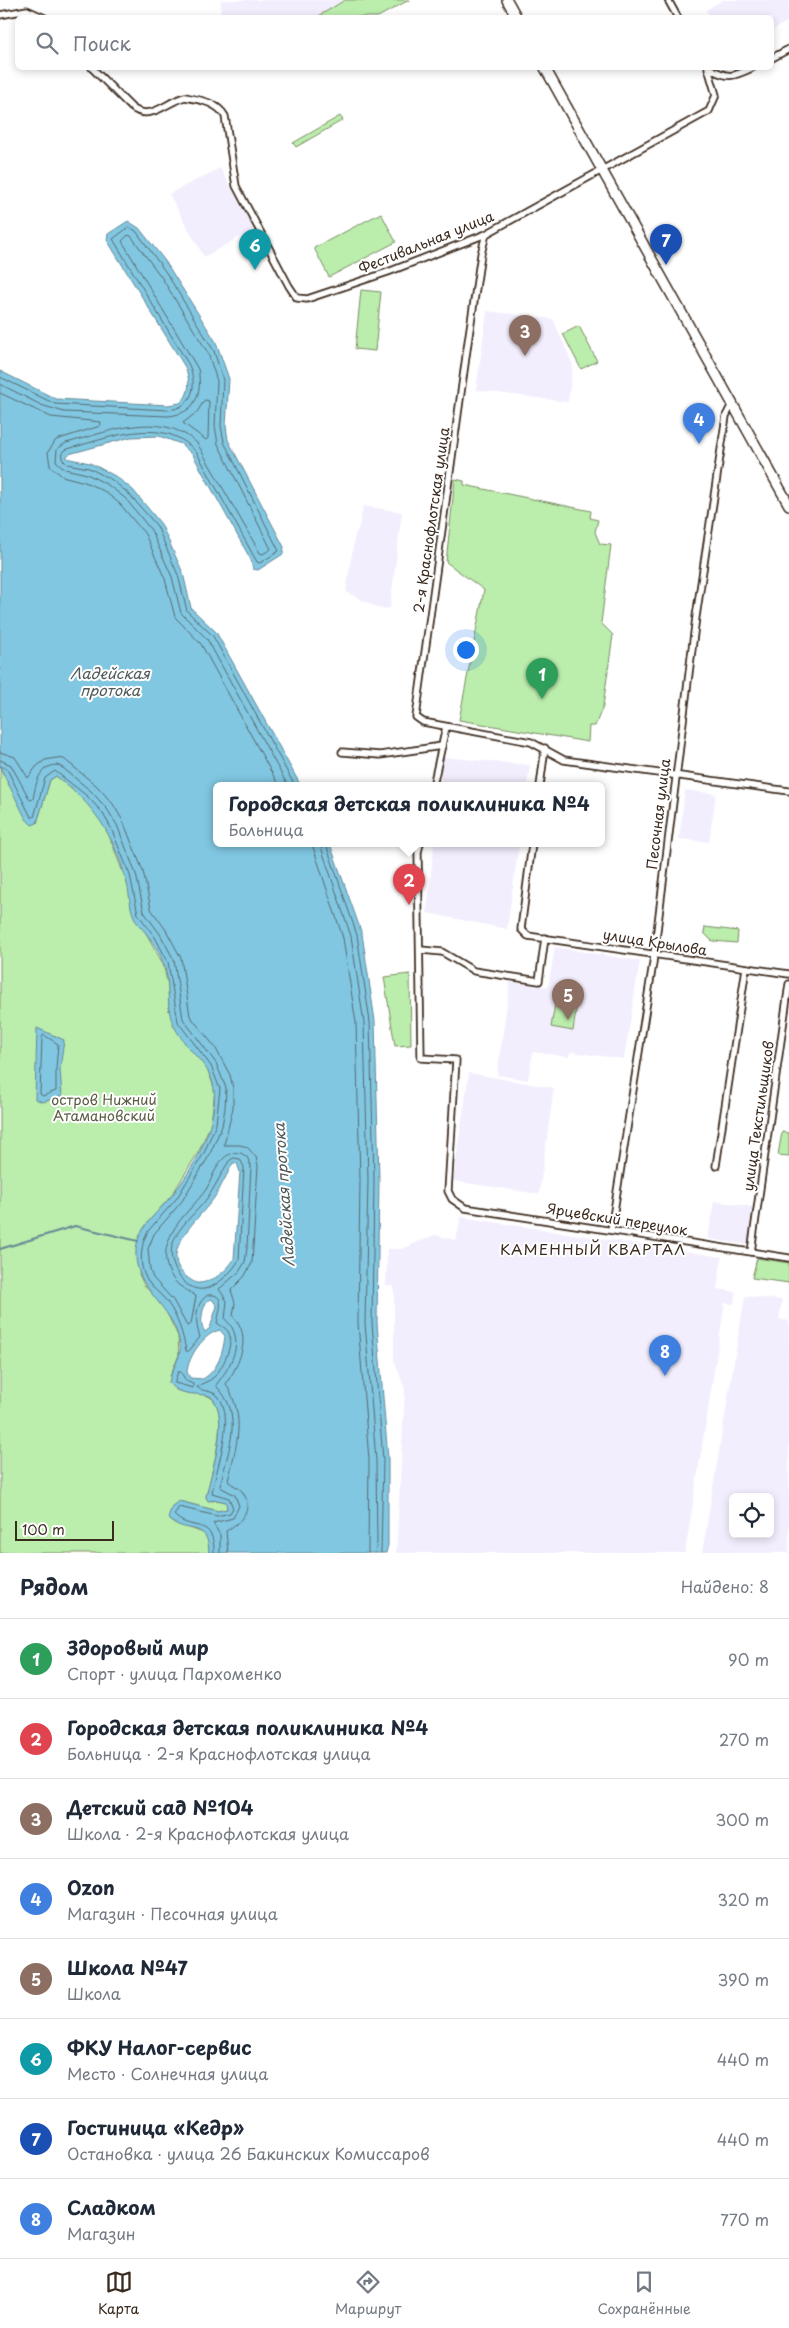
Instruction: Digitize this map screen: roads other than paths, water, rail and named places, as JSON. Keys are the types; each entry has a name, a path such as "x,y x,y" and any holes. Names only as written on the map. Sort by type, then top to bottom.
{"main road":[{"path":"507,0 515,15"},
{"path":"546,70 789,505"}],"street":[{"path":"668,0 676,15"},
{"path":"0,15 27,10 38,15"},
{"path":"774,57 789,49"},
{"name":"Фестивальная улица","path":"94,70 131,108 139,112 156,112 186,97 213,104 222,110 225,116 236,186 289,286 297,298 307,299 388,272 486,234 709,111 716,95 709,70"},
{"path":"712,70 721,75 732,77 748,70"},
{"name":"2-я Краснофлотская улица","path":"486,234 479,263 415,714 418,720 446,727 531,742 564,760 789,791"},
{"name":"Песочная улица","path":"611,1230 654,954 675,776 726,416 732,402"},
{"path":"434,782 446,727"},
{"path":"342,752 380,755 442,746"},
{"path":"541,782 545,748"},
{"path":"419,847 421,950 442,952 474,971 539,981 545,938"},
{"name":"улица Крылова","path":"532,847 521,929 528,936 789,974"},
{"name":"Ярцевский переулок","path":"421,950 421,1058 456,1060 448,1190 452,1199 465,1208 789,1258"},
{"path":"716,1166 746,968"},
{"name":"улица Текстильщиков","path":"751,1252 789,984"}],"water":[{"name":"Ладейская протока","path":"128,221 139,228 165,261 216,342 229,379 226,426 228,440 284,547 283,554 258,570 253,569 251,560 193,455 181,444 159,436 131,437 69,454 66,457 90,463 115,476 133,490 161,524 183,573 191,608 216,632 299,782 213,782 213,847 331,847 362,934 375,1021 379,1180 377,1323 388,1459 388,1545 386,1553 209,1553 205,1535 200,1531 174,1523 168,1518 172,1506 179,1501 218,1511 227,1509 226,1502 208,1501 206,1497 218,1444 219,1416 216,1404 210,1396 182,1392 169,1383 178,1359 180,1344 170,1318 141,1276 137,1264 136,1250 145,1226 179,1186 201,1150 211,1121 214,1088 205,1066 181,1038 173,1024 163,961 152,941 135,919 121,863 100,821 81,798 56,776 50,780 37,823 32,825 26,819 0,767 0,371 56,399 168,405 180,403 188,391 189,381 185,367 107,240 108,234","holes":["233,1163 237,1163 240,1172 234,1259 218,1276 202,1283 196,1283 183,1273 177,1263 177,1251 188,1229 214,1198","212,1299 217,1306 210,1328 205,1332 202,1325 202,1316 207,1301","220,1330 225,1336 223,1349 216,1366 203,1379 190,1378 187,1372 188,1366 198,1346 208,1336"]},
{"path":"37,1028 64,1040 60,1069 62,1096 43,1102 35,1099"}],"waterway":[{"path":"0,1249 75,1226 138,1241"}],"place":[{"name":"Гостиница «Кедр»","path":"666,265"},
{"name":"ФКУ Налог-сервис","path":"255,270"},
{"name":"Детский сад №104","path":"525,356"},
{"name":"Ozon","path":"699,444"},
{"name":"Здоровый мир","path":"542,699"},
{"name":"Городская детская поликлиника №4","path":"409,905"},
{"name":"Школа №47","path":"568,1020"},
{"name":"Сладком","path":"665,1376"}],"district":[{"name":"КАМЕННЫЙ КВАРТАЛ","path":"593,1248"}],"park label":[{"name":"остров Нижний Атамановский","path":"104,1108"}]}
